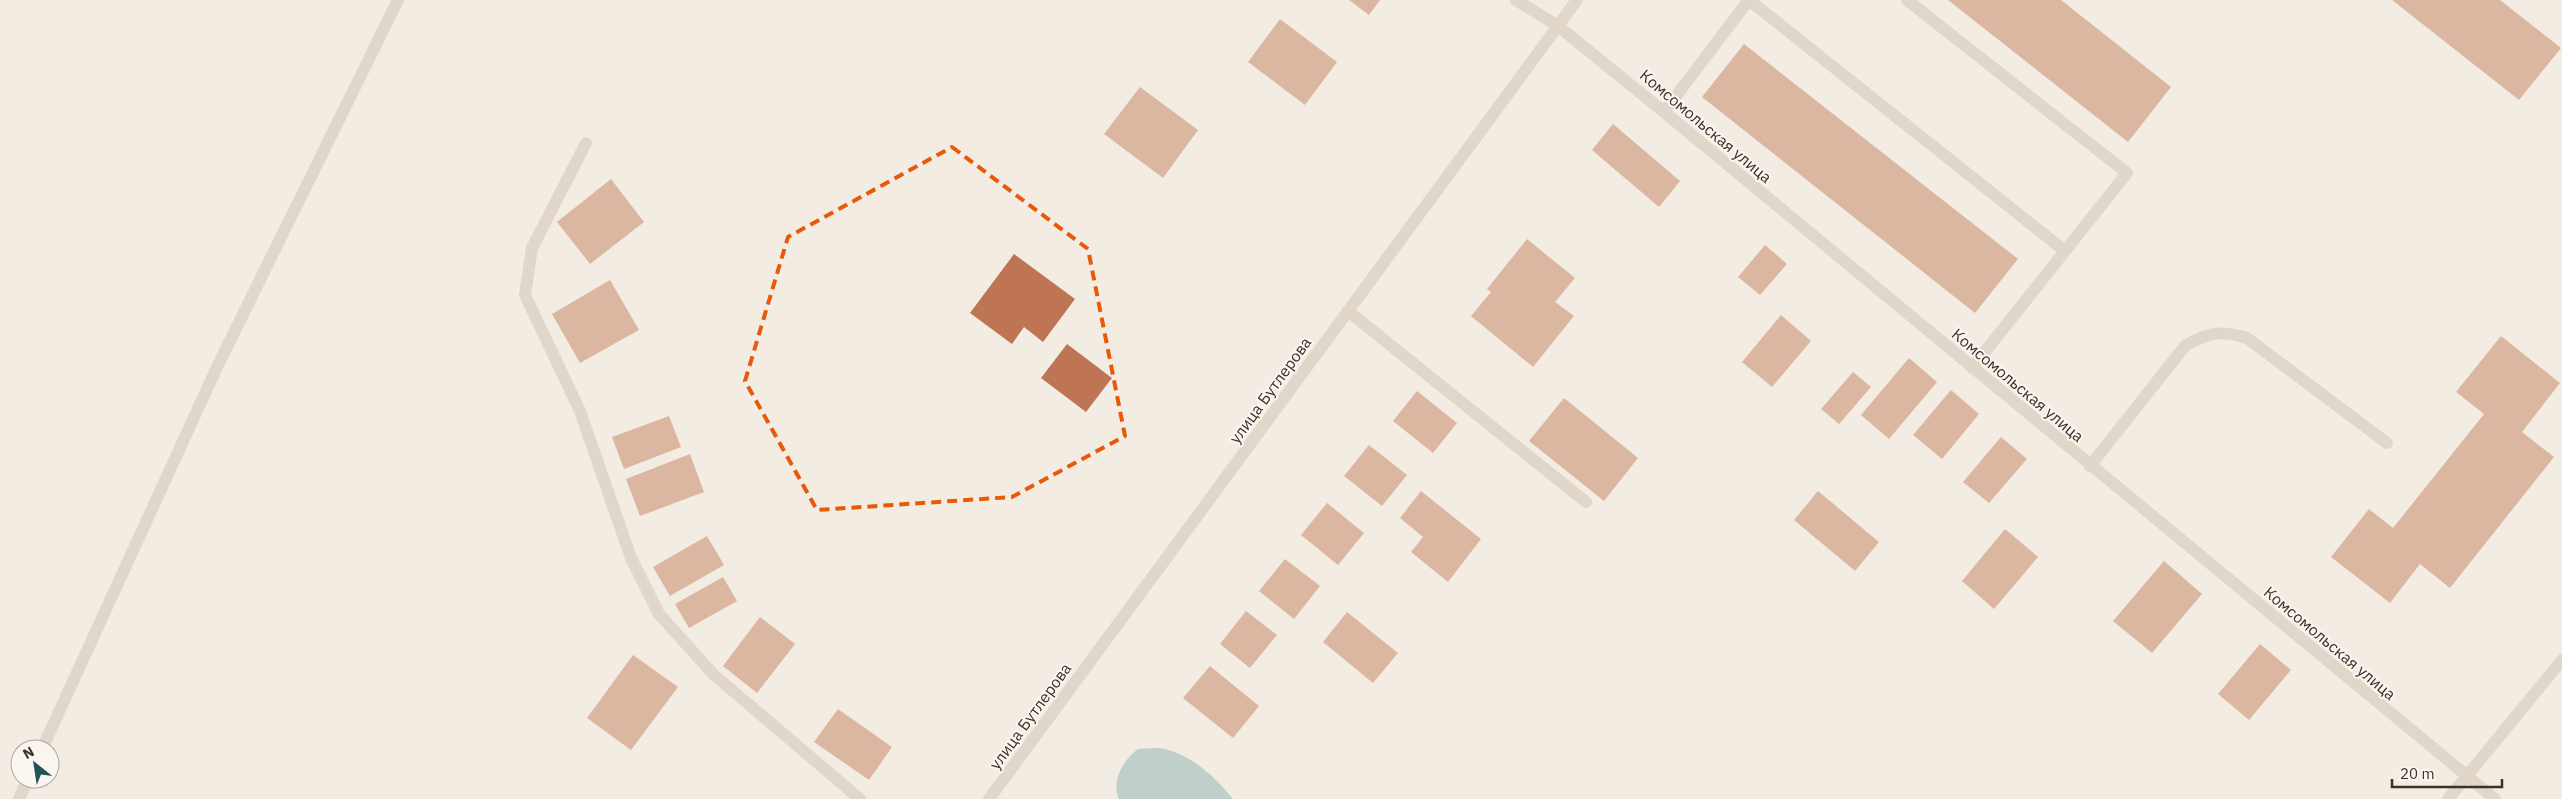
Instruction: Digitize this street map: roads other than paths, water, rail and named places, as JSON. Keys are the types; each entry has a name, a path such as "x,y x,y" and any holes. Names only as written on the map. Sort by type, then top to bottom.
{"street":[{"path":"47,739 218,365 398,0"},
{"name":"Комсомольская улица","path":"1516,0 1558,26 1664,112 2466,777 2495,799"},
{"name":"улица Бутлерова","path":"989,799 1577,0"},
{"path":"1907,0 2127,173 1972,368"},
{"path":"1664,112 1748,1 2065,251"},
{"path":"586,143 532,248 525,295 580,411 631,558 659,614 713,674 860,799"},
{"path":"1348,311 1586,502"},
{"path":"2090,466 2185,346 2204,335 2229,332 2247,338 2388,443"},
{"path":"2448,799 2562,660"}],"water":[{"path":"1162,748 1185,757 1219,783 1233,799 1119,799 1116,785 1120,771 1138,749"}]}
